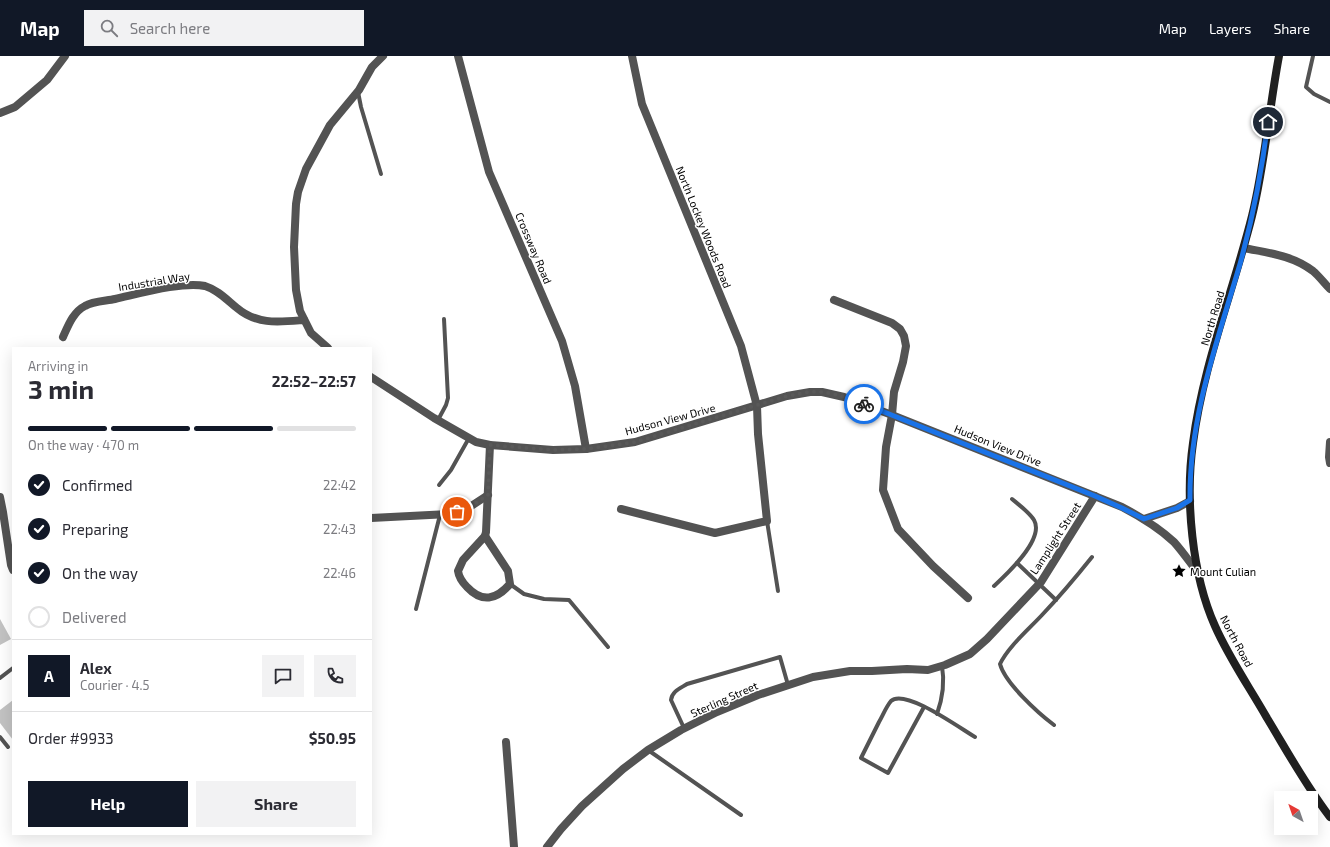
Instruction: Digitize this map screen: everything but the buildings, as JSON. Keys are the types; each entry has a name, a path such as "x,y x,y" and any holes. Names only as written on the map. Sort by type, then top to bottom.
{"main road":[{"name":"North Road","path":"1279,56 1256,202 1244,248 1213,350 1192,444 1189,482 1192,532 1199,575 1210,614 1222,642 1296,766 1330,817"}],"street":[{"path":"0,113 15,107 47,80 65,56"},
{"path":"327,347 311,333 300,311 296,290 294,247 298,192 306,169 330,125 358,92 372,67 383,56"},
{"name":"Crossway Road","path":"458,56 489,172 562,341 575,386 586,449"},
{"name":"North Lockey Woods Road","path":"632,56 642,104 740,346 757,406 758,434 767,521"},
{"path":"1244,248 1279,254 1298,261 1314,272 1330,289"},
{"name":"Industrial Way","path":"63,337 73,316 85,306 156,290 186,286 203,286 211,288 222,295 239,310 253,318 269,322 304,320"},
{"path":"834,300 892,323 900,329 904,336 906,346 894,392 892,415 886,447 883,490 898,529 933,566 968,598"},
{"name":"Hudson View Drive","path":"372,377 438,421 476,442 490,445 553,450 586,449 635,442 787,396 810,392 822,392 844,397 892,415 1095,496"},
{"path":"1330,442 1330,462"},
{"path":"485,536 508,572 510,584 506,589 495,596 488,598 483,598 474,594 462,582 458,571 463,560 485,536 490,445"},
{"path":"372,518 449,514 465,510 488,495"},
{"name":"Lamplight Street","path":"952,662 970,654 987,639 1040,583 1095,496 1144,519 1158,529 1174,542 1199,575"},
{"path":"0,497 12,568"},
{"path":"1144,519 1177,508 1190,500"},
{"path":"621,509 715,533 767,521"},
{"name":"Sterling Street","path":"547,847 582,806 623,769 648,750 684,728 716,712 758,695 813,678 850,671 907,669 928,670 952,662"},
{"path":"506,742 514,847"}],"lane":[{"path":"1313,56 1306,87 1314,94 1330,102"},
{"path":"358,92 381,174"},
{"path":"438,421 448,398 444,319"},
{"path":"439,485 451,470 469,438"},
{"path":"994,586 1017,563 1027,550 1037,530 1034,520 1012,499"},
{"path":"416,609 440,514"},
{"path":"767,521 778,591"},
{"path":"1054,725 1033,708 1004,673 1000,664 1013,646 1056,600 1092,557"},
{"path":"1017,563 1040,583 1056,600"},
{"path":"510,584 524,594 544,599 569,600 608,647"},
{"path":"684,728 671,700 675,691 687,684 780,657 788,685"},
{"path":"937,714 941,703 944,679 942,666"},
{"path":"0,678 12,669"},
{"path":"924,707 888,774 861,758 891,702 896,698 903,698 917,702 975,737"},
{"path":"0,737 8,747"},
{"path":"648,750 741,815"}],"way so far":[{"path":"457,512 465,510 488,495 490,445 553,450 586,449 635,442 787,396 810,392 822,392 844,397 864,404"}],"place":[{"name":"Mount Culian","path":"1179,571"}],"route":[{"path":"864,404 1095,496 1144,519 1177,508 1190,500 1189,482 1192,444 1200,405 1208,367 1244,248 1256,202 1268,122"}]}
